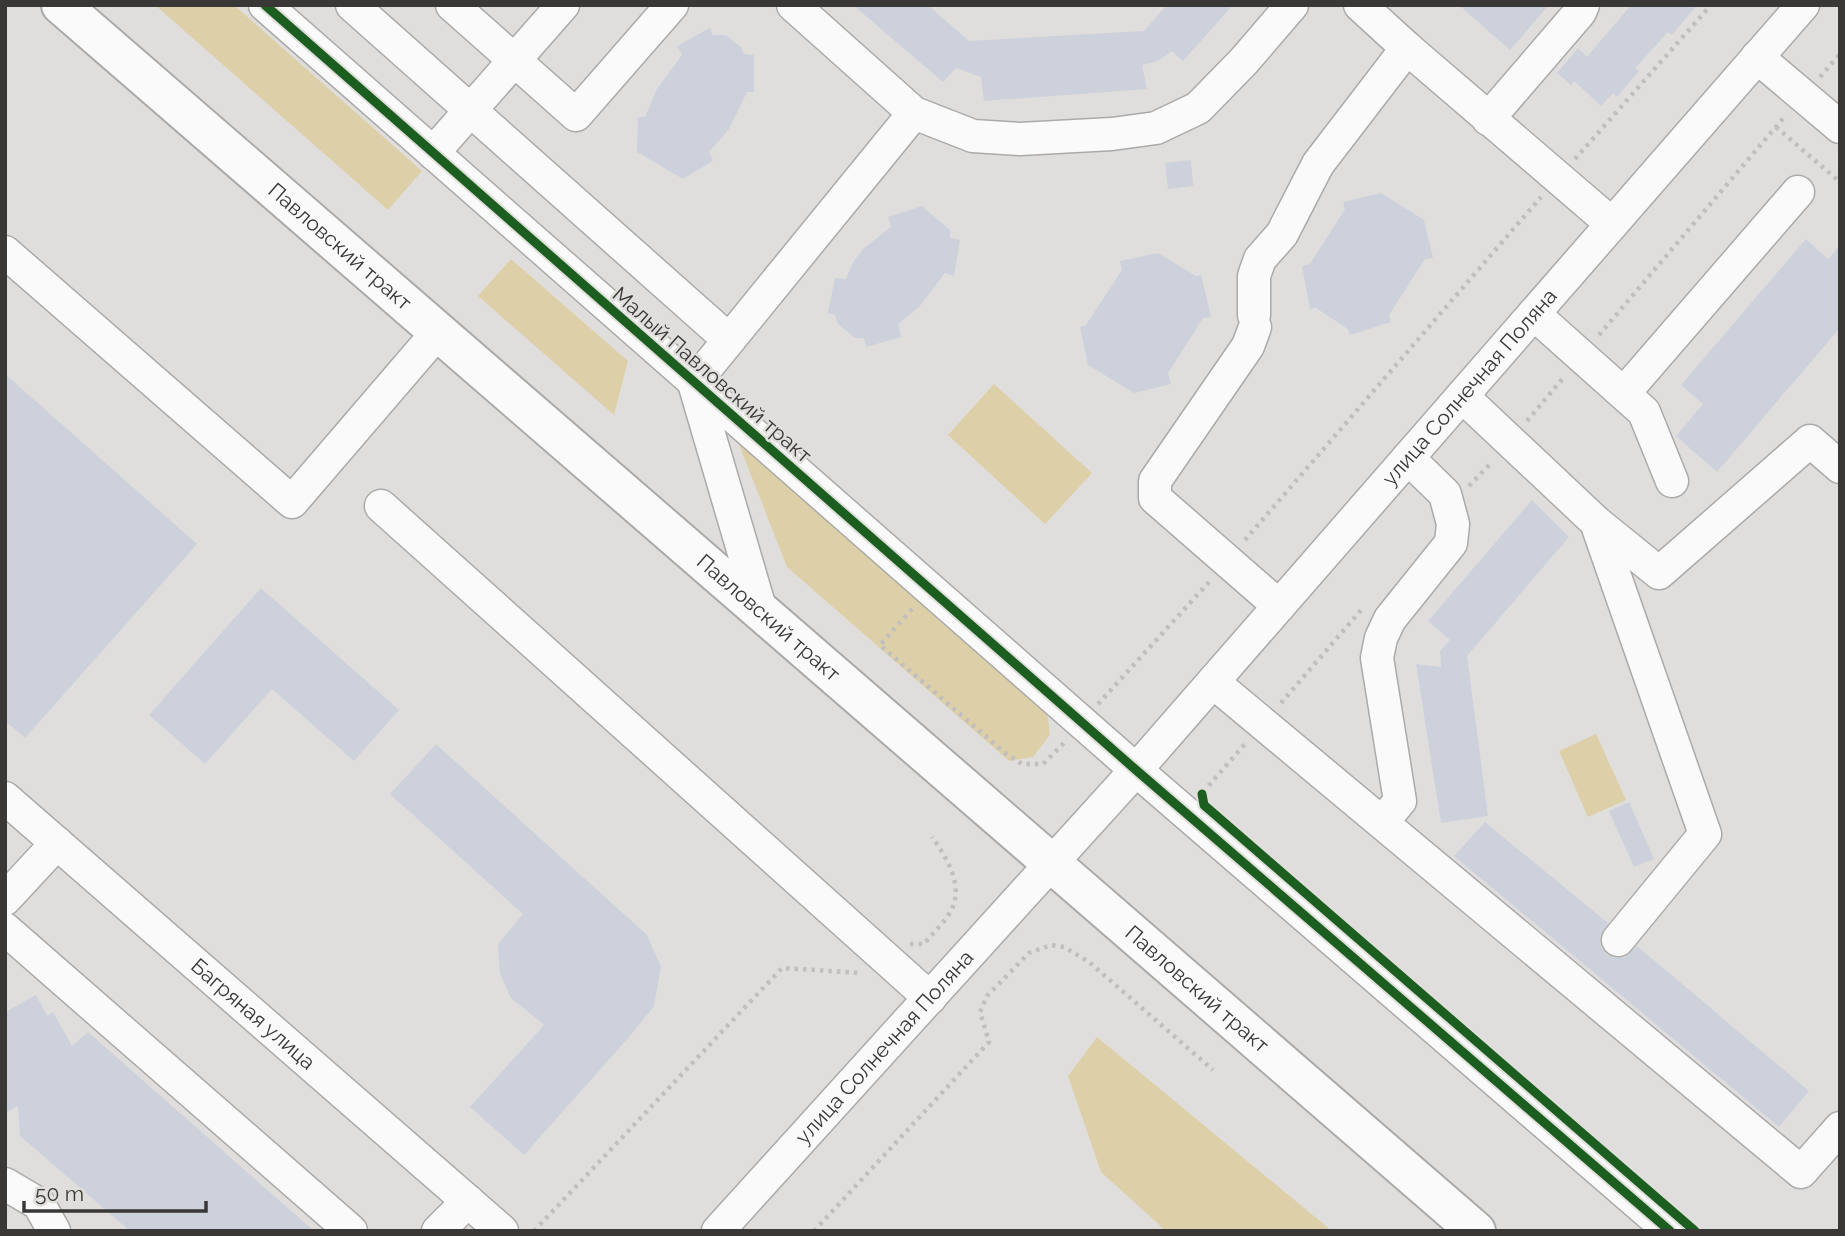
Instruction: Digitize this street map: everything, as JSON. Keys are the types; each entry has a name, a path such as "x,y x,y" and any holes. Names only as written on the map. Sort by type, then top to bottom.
{"main road":[{"name":"Павловский тракт","path":"61,5 1476,1231"}],"street":[{"name":"Малый Павловский тракт","path":"265,5 1136,769"},
{"path":"352,5 729,340"},
{"path":"452,5 576,115 671,5"},
{"path":"433,153 564,5"},
{"path":"793,5 914,113 973,136 1033,138 1112,134 1156,128 1198,108 1244,61 1292,5"},
{"path":"1360,5 1612,224"},
{"path":"1488,119 1580,12 1583,5"},
{"name":"улица Солнечная Поляна","path":"718,1231 1136,769 1803,5"},
{"path":"1279,606 1155,498 1155,481 1248,346 1255,321 1254,276 1260,258 1282,234 1318,164 1407,48"},
{"path":"1758,57 1840,127"},
{"path":"760,608 694,383 914,113"},
{"path":"1623,393 1798,192"},
{"path":"5,252 292,502 437,333"},
{"path":"1534,314 1644,412 1672,481"},
{"path":"1462,396 1596,522 1658,573 1810,441 1840,467"},
{"path":"1383,821 1401,801 1377,658 1381,638 1390,619 1451,543 1453,523 1445,494 1408,458"},
{"path":"381,506 930,998"},
{"path":"1596,522 1705,834 1618,940"},
{"path":"1213,681 1383,821 1588,976 1801,1172 1840,1128"},
{"path":"1136,769 1670,1231"},
{"name":"Багряная улица","path":"5,798 502,1231"},
{"path":"5,899 57,843"},
{"path":"5,929 351,1231"},
{"path":"5,1184 39,1204 54,1231"},
{"path":"438,1231 468,1201"}],"path":[{"path":"1098,704 1228,561 1711,5"},
{"path":"1776,127 1840,182"},
{"path":"917,603 880,645 1005,753 1022,764 1043,764 1066,741"},
{"path":"534,1231 782,968 863,973 891,944 924,944 951,912 957,890 946,856 932,837"},
{"path":"814,1231 989,1042 981,1012 987,996 1029,953 1039,948 1051,945 1076,953 1213,1070"}],"shaded area":[{"path":"155,5 234,5 422,171 388,210"},
{"path":"511,259 628,361 614,415 478,296"},
{"path":"994,384 1092,473 1045,524 948,435"},
{"path":"736,437 1047,710 1050,735 1033,757 1009,761 787,567"},
{"path":"1596,734 1626,800 1588,817 1559,751"},
{"path":"1097,1037 1332,1231 1166,1231 1101,1172 1068,1076"}],"building":[{"path":"853,5 928,5 969,41 1144,31 1167,5 1233,5 1183,61 1172,51 1158,61 1142,65 1147,89 984,101 981,77 956,68 943,82"},
{"path":"1459,5 1549,5 1510,50"},
{"path":"1631,5 1697,5 1672,35 1668,32 1635,68 1639,71 1617,97 1613,93 1601,106 1574,81 1571,85 1557,73 1578,48 1587,57"},
{"path":"710,28 713,35 726,35 741,47 744,54 754,55 754,92 747,92 729,129 709,152 713,161 683,179 637,152 638,117 645,117 657,89 682,55 677,46"},
{"path":"1191,160 1193,186 1168,189 1165,163"},
{"path":"1381,193 1424,220 1433,258 1425,259 1389,315 1391,322 1350,335 1348,329 1316,308 1310,309 1302,266 1310,264 1345,209 1343,202"},
{"path":"922,206 950,230 950,238 960,240 954,276 945,273 919,307 898,324 901,337 866,347 864,338 855,338 837,323 835,315 828,313 835,278 846,279 852,264 863,249 891,227 888,217"},
{"path":"1806,239 1828,259 1840,245 1840,328 1717,472 1676,436 1703,404 1681,385"},
{"path":"1158,253 1196,276 1201,275 1211,317 1203,318 1168,373 1171,384 1134,393 1088,365 1080,327 1086,325 1122,270 1120,261"},
{"path":"5,374 197,544 25,738 5,721"},
{"path":"1532,500 1569,537 1467,656 1488,816 1441,823 1416,664 1441,667 1440,651 1450,640 1428,621"},
{"path":"261,588 399,710 354,761 272,689 205,764 149,715"},
{"path":"436,744 647,935 661,967 654,1006 524,1155 470,1107 544,1025 511,998 500,974 498,944 523,914 390,794"},
{"path":"1629,802 1654,859 1634,867 1609,811"},
{"path":"1485,822 1608,923 1600,938 1601,947 1607,955 1624,957 1637,946 1809,1091 1779,1127 1454,856"},
{"path":"36,995 47,1016 53,1012 72,1046 88,1032 314,1231 130,1231 20,1136 18,1106 5,1113 5,1012"}],"cycle path":[{"path":"265,5 1136,770 1670,1231"},
{"path":"1202,794 1204,805 1695,1231"}]}
